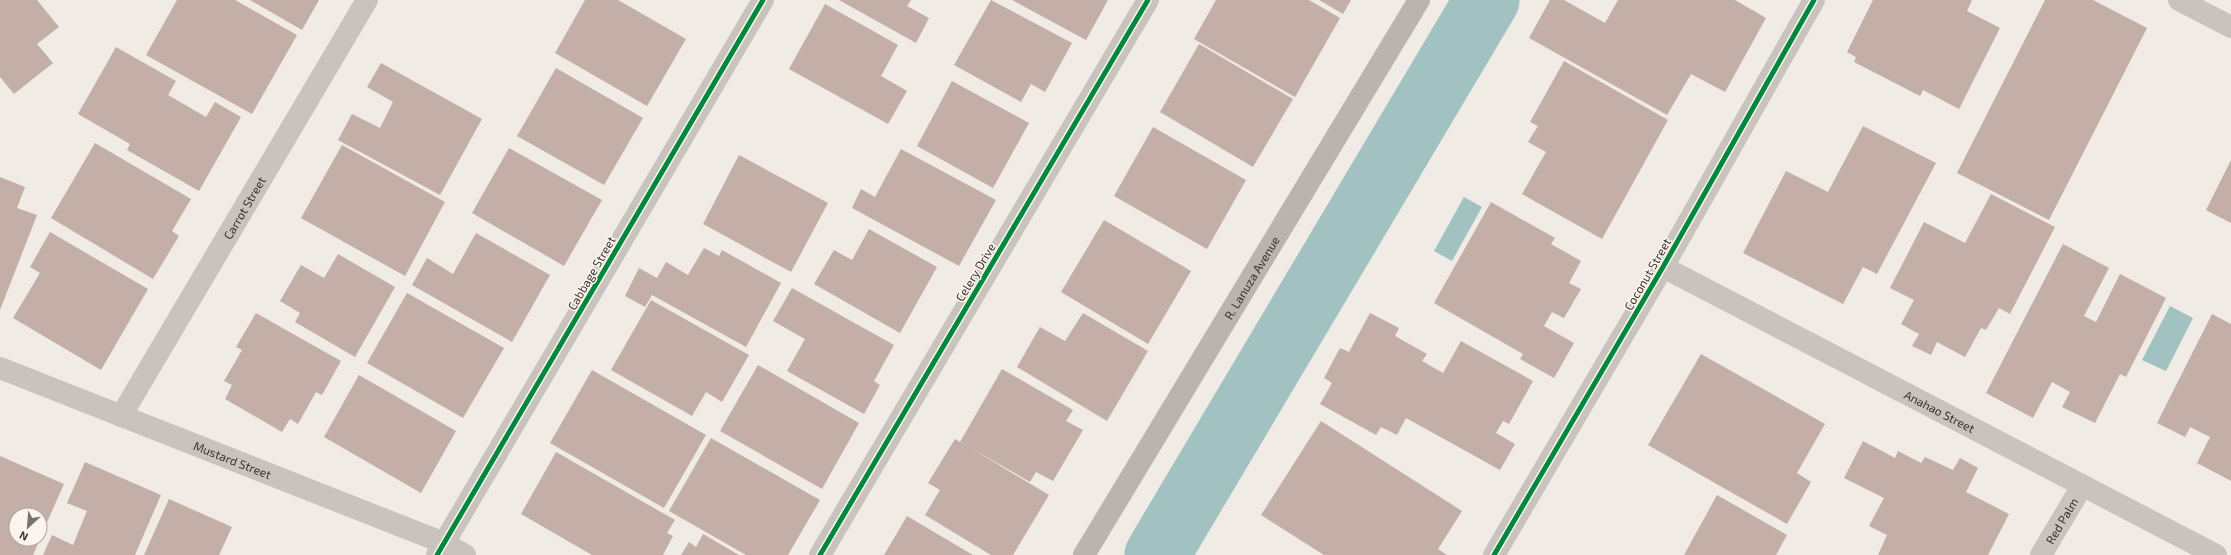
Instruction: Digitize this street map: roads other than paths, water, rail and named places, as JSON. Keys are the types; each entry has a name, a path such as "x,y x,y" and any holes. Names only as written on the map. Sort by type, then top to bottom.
{"main road":[{"name":"R. Lanuza Avenue","path":"1084,555 1418,0"}],"street":[{"name":"Carrot Street","path":"121,416 367,0"},
{"name":"Cabbage Street","path":"440,549 763,0"},
{"name":"Celery Drive","path":"820,555 1148,0"},
{"name":"Coconut Street","path":"1494,555 1663,267 1814,0"},
{"path":"2179,0 2231,27"},
{"name":"Anahao Street","path":"1663,267 2216,555"},
{"name":"Mustard Street","path":"0,368 121,416 440,549 464,555"},
{"name":"Red Palm","path":"2041,555 2082,486"}],"water":[{"path":"1464,197 1482,207 1452,261 1434,251"},
{"path":"2170,306 2193,318 2166,371 2142,360"}],"waterway":[{"path":"1157,555 1487,0"}]}
